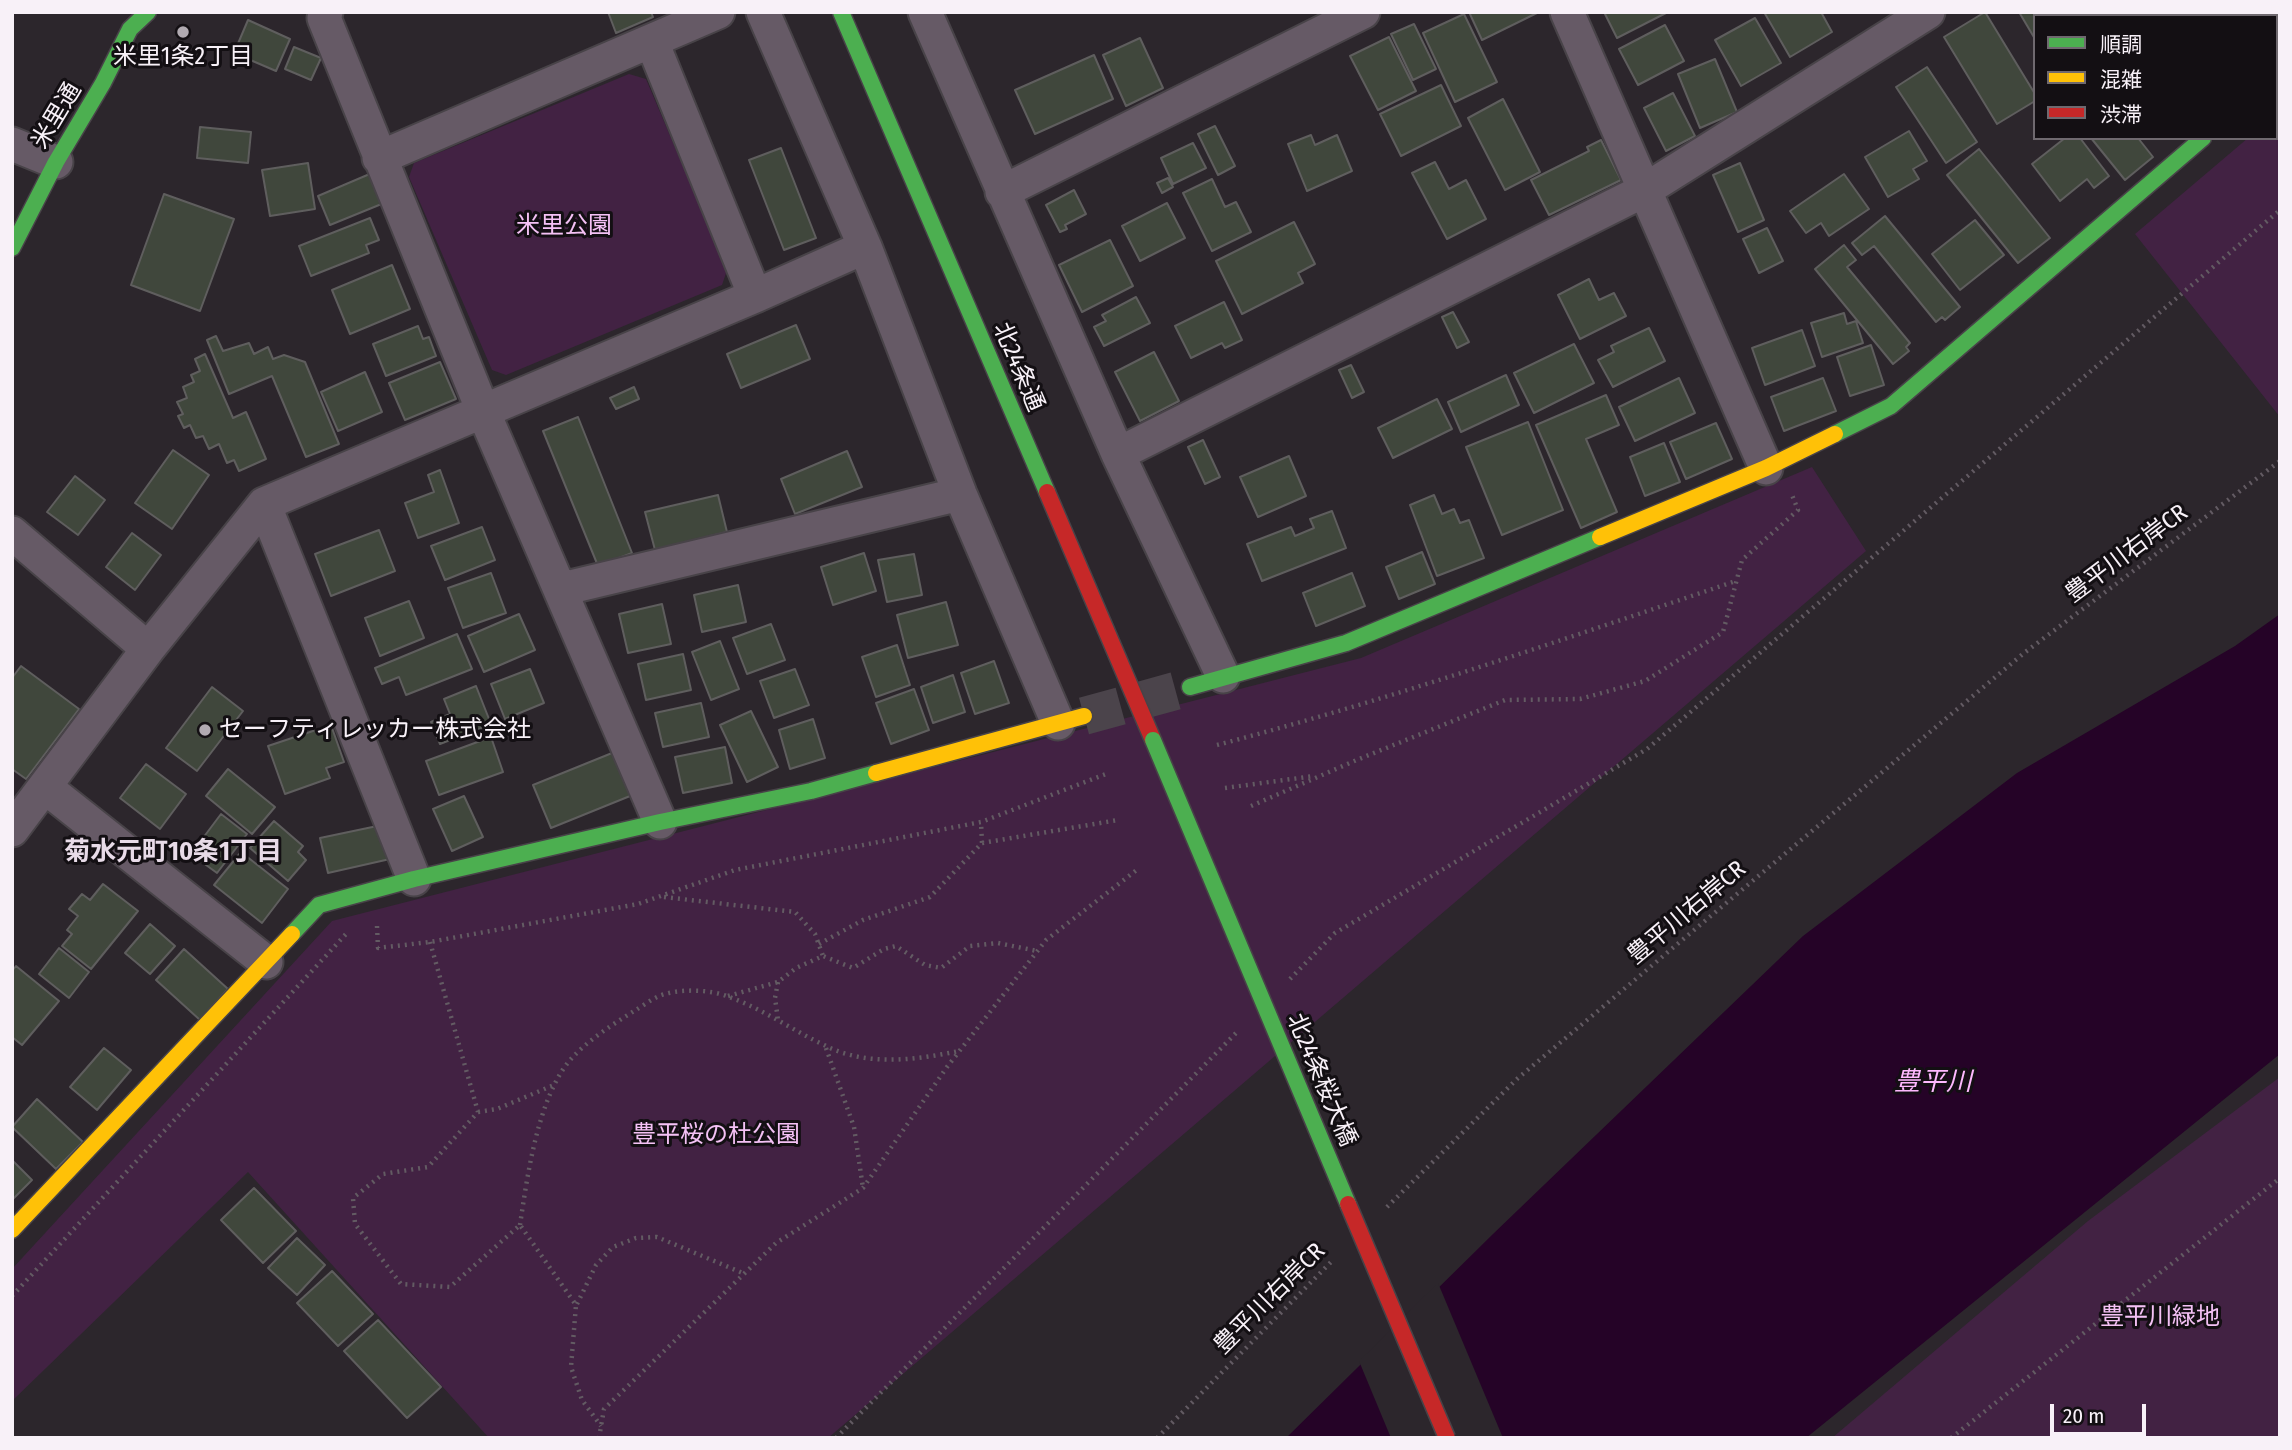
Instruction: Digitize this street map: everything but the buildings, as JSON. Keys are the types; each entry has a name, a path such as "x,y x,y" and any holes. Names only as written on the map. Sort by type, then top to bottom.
{"street":[{"name":"米里通","path":"12,248 130,29 148,12"},
{"path":"326,12 324,18 379,158 483,411 562,589 660,822"},
{"path":"379,158 718,12"},
{"path":"12,1230 319,905 414,879 660,822 811,791 1071,719 960,494 865,247 763,12"},
{"name":"北24条通","path":"841,12 1153,740"},
{"path":"925,12 1118,454 1223,676"},
{"path":"1002,192 1363,12"},
{"path":"1567,12 1645,190 1773,464"},
{"path":"1118,454 1645,190 1928,12"},
{"path":"652,42 755,296"},
{"path":"1190,687 1346,643 1773,464 1891,406 2201,140"},
{"path":"12,144 56,162"},
{"path":"12,830 148,649 264,504 865,247"},
{"path":"562,589 960,494"},
{"path":"264,504 414,879"},
{"path":"12,533 148,649"},
{"name":"北24条桜大橋","path":"1153,740 1447,1438"},
{"path":"45,787 266,962"}],"path":[{"path":"1286,982 1335,933 1647,749 2280,210"},
{"name":"豊平川右岸CR","path":"1381,1213 1518,1078 2024,653 2280,461"},
{"path":"1251,806 1505,700 1580,699 1645,681 1723,632 1742,560 1798,510 1773,464"},
{"path":"1217,745 1301,723 1503,660 1736,581"},
{"path":"366,925 377,924 378,948 429,942 638,904 736,870 981,822 1106,774"},
{"path":"1225,788 1322,775"},
{"path":"819,944 863,920 930,897 982,843 1118,820"},
{"path":"981,822 982,843"},
{"path":"599,1438 604,1409 776,1243 863,1188 959,1051 1046,940 1138,869"},
{"path":"660,896 795,912 815,934 823,956"},
{"path":"12,1296 355,925"},
{"path":"429,942 478,1112"},
{"path":"728,996 778,982 796,968 823,956 853,968 884,949 895,946 925,965 942,968 970,946 998,943 1037,951"},
{"path":"778,982 775,998 778,1020"},
{"path":"554,1085 497,1109 478,1112 428,1167 383,1174 354,1198 355,1224 401,1284 450,1287 520,1225 527,1179 542,1116 554,1085 570,1059 606,1029 659,996 695,990 728,996 826,1047 874,1060 923,1058 959,1051"},
{"path":"836,1438 1247,1022"},
{"path":"826,1047 854,1127 863,1188"},
{"path":"1951,1438 2280,1178"},
{"path":"520,1225 576,1305"},
{"path":"601,1426 582,1401 571,1367 576,1305 596,1265 613,1247 636,1238 657,1237 745,1274"},
{"name":"豊平川右岸CR","path":"1157,1438 1342,1251"}],"green space":[{"name":"米里公園","path":"629,74 646,79 727,270 722,285 506,375 492,370 409,177 414,163"},
{"path":"2280,112 2280,417 2135,234 2246,140 2278,140"},
{"name":"豊平桜の杜公園","path":"1812,467 1866,551 828,1438 489,1438 248,1172 12,1401 12,1269 332,921 1361,658"},
{"name":"豊平川緑地","path":"2280,1077 2280,1438 1832,1438 2088,1221"}],"water":[{"name":"豊平川","path":"2280,614 2280,1054 1806,1438 1286,1438 1493,1234 1803,936 2017,773 2235,646"}],"pier":[{"path":"1438,1283 1503,1438 1391,1438 1359,1361"}],"tunnel":[{"path":"1084,716 1190,687"}],"traffic: fast":[{"path":"12,248 130,29 148,12"},
{"path":"841,12 1047,492"},
{"path":"1835,434 1891,406 2201,140"},
{"path":"1190,687 1346,643 1600,537"},
{"path":"1153,740 1348,1204"},
{"path":"292,934 319,905 414,879 660,822 811,791 876,773"}],"traffic: slow":[{"path":"1600,537 1766,468 1835,434"},
{"path":"876,773 1084,716"},
{"path":"12,1230 292,934"}],"traffic: jam":[{"path":"1047,492 1153,740"},
{"path":"1348,1204 1447,1438"}],"place":[{"name":"米里1条2丁目","path":"183,32"},
{"name":"セーフティレッカー株式会社","path":"205,730"}],"district":[{"name":"菊水元町10条1丁目","path":"173,853"}]}
